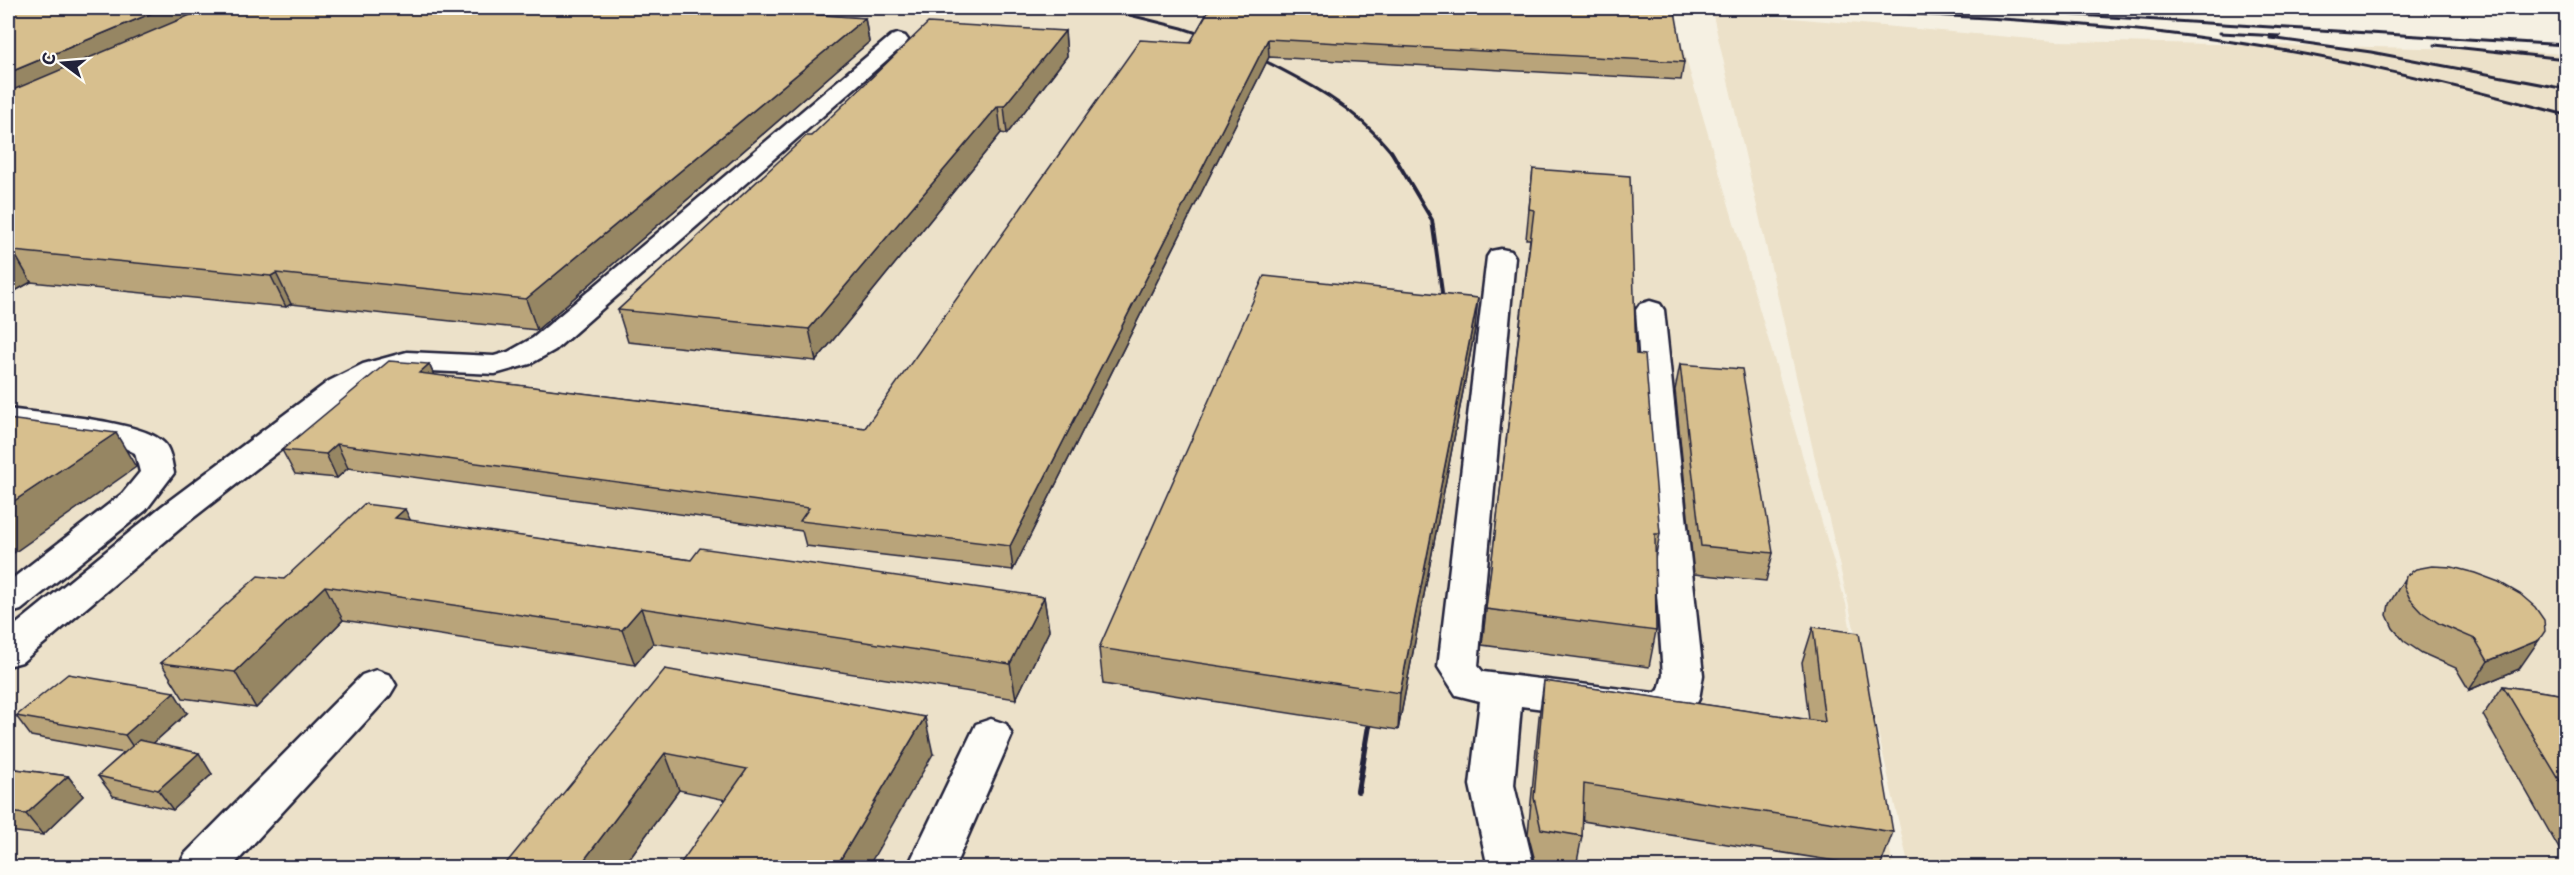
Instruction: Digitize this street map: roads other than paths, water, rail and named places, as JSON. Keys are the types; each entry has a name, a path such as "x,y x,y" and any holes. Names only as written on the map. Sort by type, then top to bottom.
{"lane":[{"path":"8,651 175,514 340,388 374,371 407,361 495,365 519,358 544,344 898,40"},
{"path":"1501,257 1458,667 1470,685 1658,709 1678,699 1683,675 1650,310"},
{"path":"8,419 125,435 151,448 157,473 134,502 8,601"},
{"path":"201,867 376,685"},
{"path":"1502,690 1492,785 1511,867"},
{"path":"930,867 992,735"}],"railway":[{"path":"1101,8 1182,28 1212,38"},
{"path":"1812,8 2101,26 2197,37 2337,60 2475,91 2566,115"},
{"path":"1962,8 2566,45"},
{"path":"2220,33 2280,36"},
{"path":"2270,38 2371,52 2566,89"},
{"path":"2435,45 2566,59"},
{"path":"1251,54 1327,95 1361,121 1392,153"},
{"path":"1391,151 1432,220 1442,292 1439,312"},
{"path":"1358,791 1372,708"}]}
